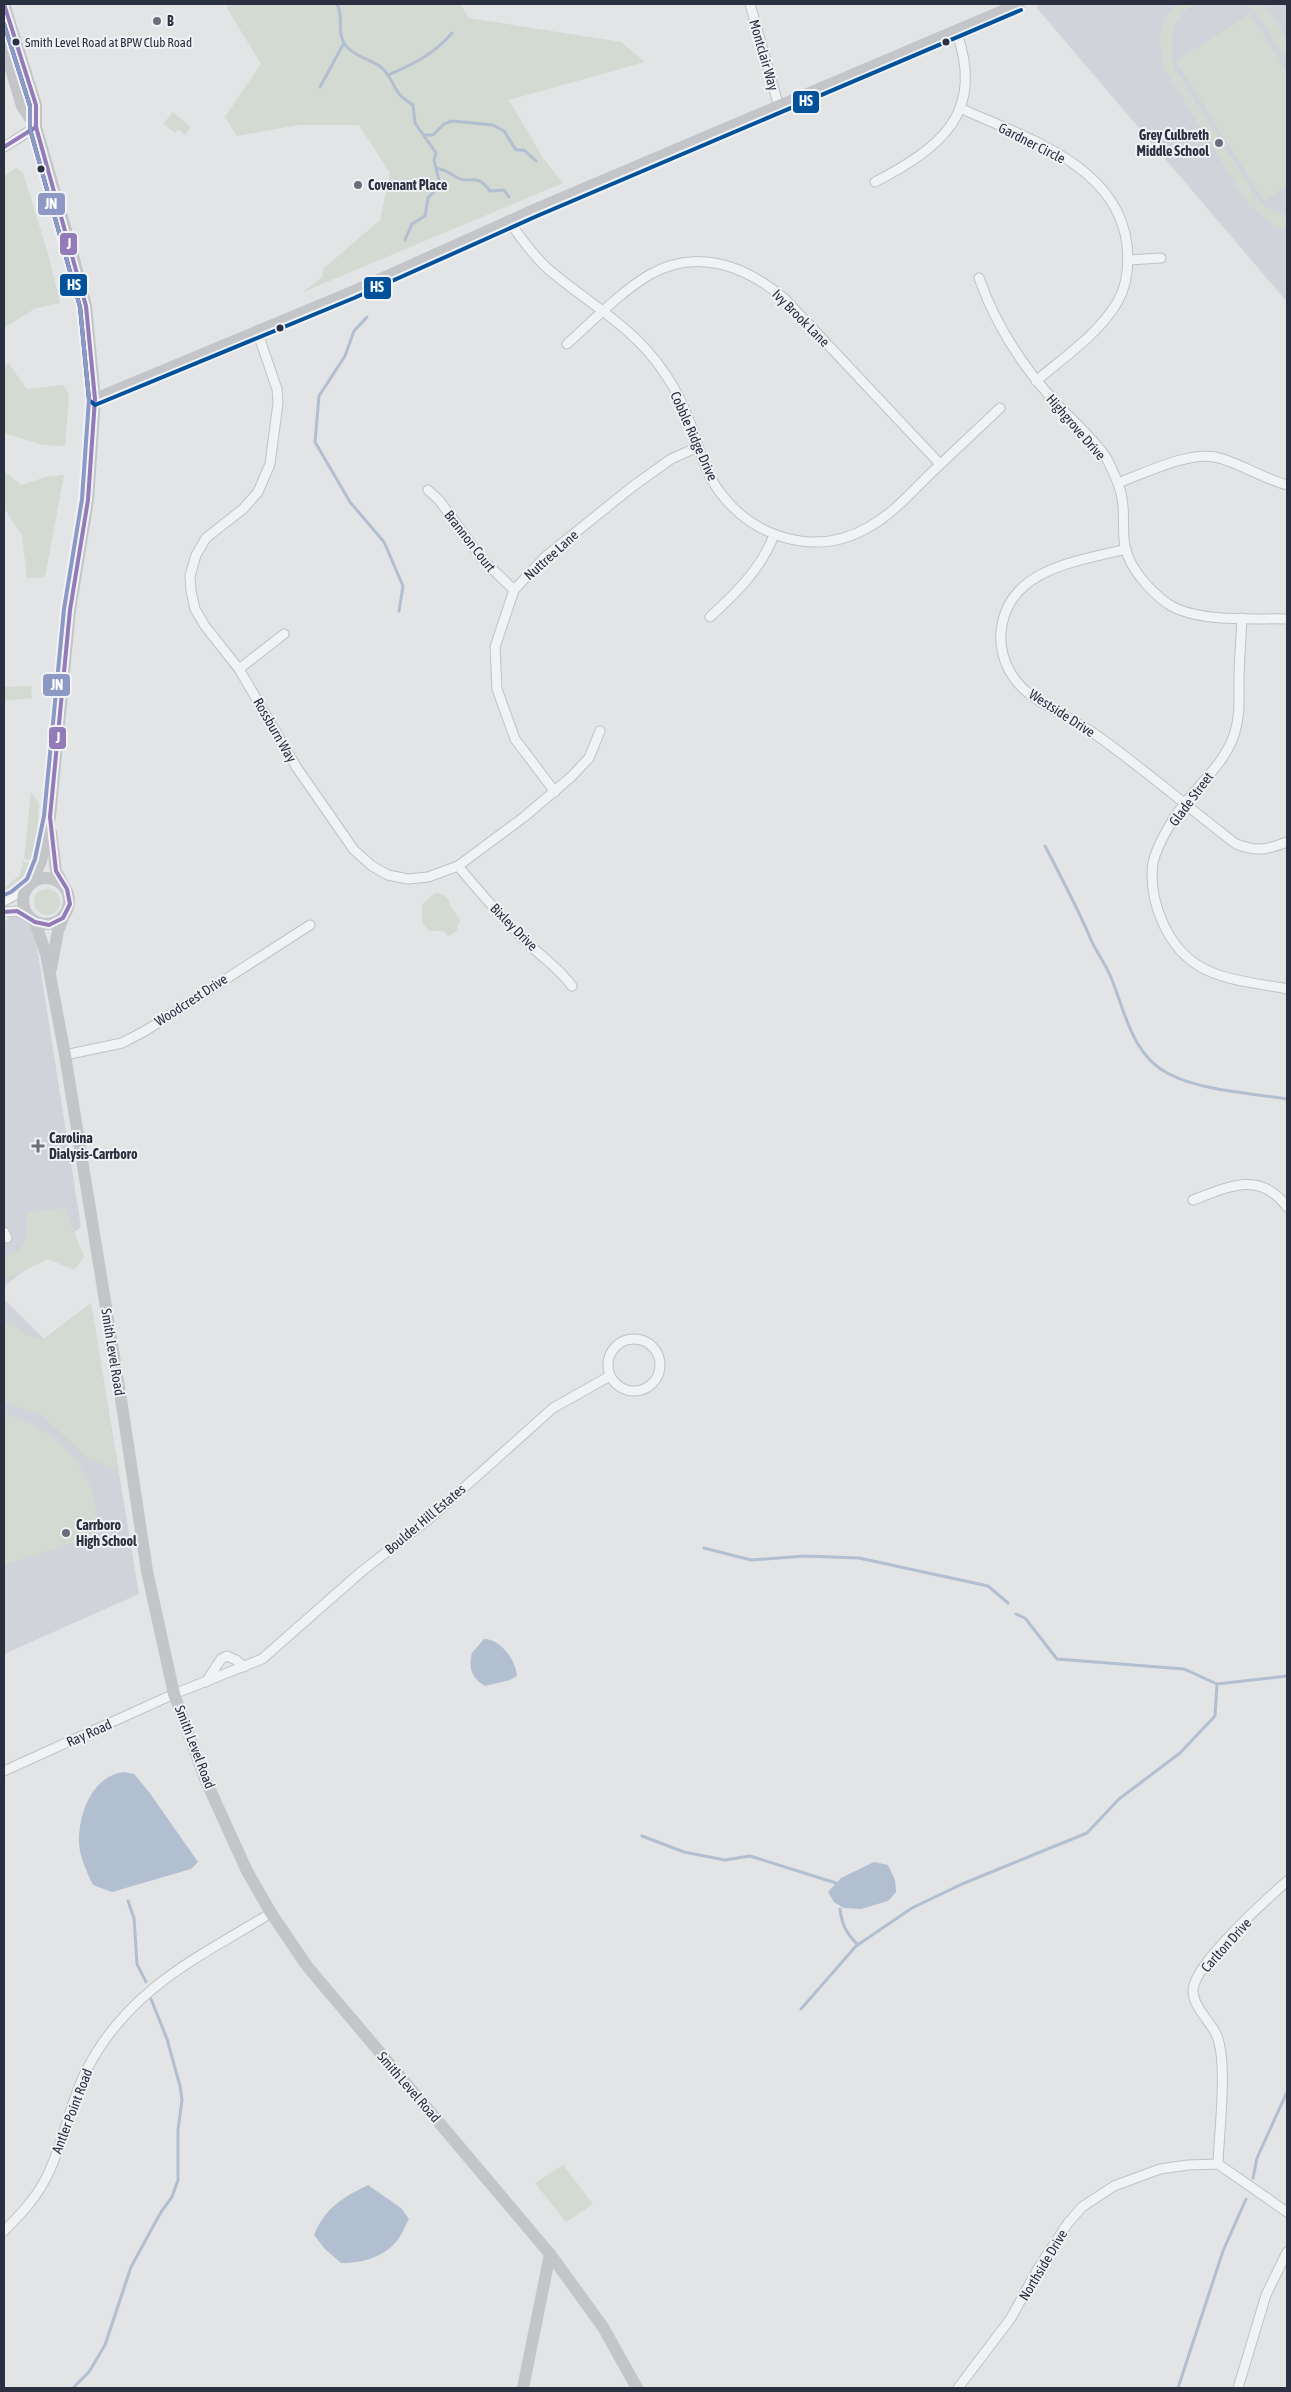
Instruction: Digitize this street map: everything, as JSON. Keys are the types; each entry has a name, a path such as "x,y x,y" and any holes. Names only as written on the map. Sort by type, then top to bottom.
{"main road":[{"path":"4,4 36,104 36,127 72,248 86,306 95,399 88,500 70,610 50,817 41,861 23,904 32,920 49,925 63,918 70,904 70,896 56,871 50,817"},
{"path":"95,399 352,292 509,221 1019,4"},
{"path":"4,46 22,106 36,127"},
{"path":"29,886 47,878 62,883"},
{"name":"Smith Level Road","path":"50,978 58,931 63,918"},
{"name":"Smith Level Road","path":"32,920 43,942 65,1055 147,1571 174,1694 206,1780 247,1871 271,1913 312,1972 550,2254 603,2327 637,2388"},
{"path":"523,2388 550,2254"}],"street":[{"name":"Montclair Way","path":"750,4 779,107"},
{"path":"875,182 902,168 930,148 962,109 967,90 966,67 956,32"},
{"name":"Gardner Circle","path":"962,109 1016,131 1048,148 1089,177 1107,197 1122,220 1127,240 1128,260 1121,294 1110,312 1097,327 1036,381"},
{"path":"4,147 36,127"},
{"name":"Cobble Ridge Drive","path":"509,221 546,267 632,335 664,371 692,428 709,475 728,502 754,526 787,540 816,542 841,539 856,534 889,514 1000,408"},
{"path":"1128,260 1161,258"},
{"name":"Ivy Brook Lane","path":"567,344 649,275 678,264 714,263 731,266 750,274 785,299 940,464"},
{"name":"Highgrove Drive","path":"979,278 1004,336 1036,381 1105,456 1118,482 1123,498 1126,548 1140,576 1154,592 1169,604 1184,611 1208,616 1287,619"},
{"name":"Rossburn Way","path":"257,331 277,389 277,410 270,464 258,492 243,509 206,538 196,555 190,576 191,591 195,609 205,626 239,668 297,768 354,850 372,866 388,875 408,879 428,877 458,866 555,792 589,758 600,731"},
{"name":"Nuttree Lane","path":"555,792 515,739 497,688 495,647 514,590 545,557 632,487 671,459 698,447"},
{"path":"1118,482 1189,458 1205,456 1217,457 1272,481 1287,485"},
{"name":"Brannon Court","path":"428,490 439,500 482,559 514,590"},
{"path":"710,617 754,573 767,552 774,535"},
{"name":"Westside Drive","path":"1126,548 1053,568 1025,585 1015,594 1004,613 1000,643 1006,664 1017,683 1033,696 1095,734 1236,844 1253,851 1271,848 1287,842"},
{"name":"Glade Street","path":"1242,618 1240,710 1235,733 1222,758 1174,817 1161,841 1153,863 1153,890 1158,914 1168,932 1181,950 1195,964 1216,974 1287,988"},
{"path":"239,668 284,634"},
{"name":"Bixley Drive","path":"458,866 497,912 535,950 561,971 572,986"},
{"path":"4,902 29,886"},
{"path":"4,912 17,911 32,920"},
{"name":"Woodcrest Drive","path":"65,1055 101,1049 130,1039 310,925"},
{"path":"1193,1200 1237,1184 1250,1184 1265,1187 1280,1197 1287,1207"},
{"path":"640,1340 648,1343 658,1356 660,1363 656,1378 645,1389 629,1391 621,1388 610,1376 608,1360 611,1352 623,1341 640,1340"},
{"name":"Boulder Hill Estates","path":"174,1694 262,1659 361,1572 429,1519 553,1408 610,1376"},
{"path":"206,1682 220,1659 228,1656 244,1667"},
{"name":"Ray Road","path":"4,1772 174,1694"},
{"name":"Carlton Drive","path":"1218,2164 1222,2056 1216,2034 1196,2003 1193,1987 1201,1970 1213,1955 1287,1881"},
{"name":"Antler Point Road","path":"4,2230 23,2212 48,2174 86,2072 122,2017 152,1987 271,1913"},
{"path":"1218,2164 1287,2212"},
{"name":"Northside Drive","path":"958,2388 1011,2318 1051,2246 1082,2207 1114,2186 1160,2169 1188,2165 1218,2164"},
{"path":"1238,2388 1266,2295 1287,2252"}],"shaded area":[{"path":"228,4 460,4 469,18 621,42 645,62 509,100 543,158 563,183 303,292 322,277 323,269 380,220 390,173 359,125 298,125 237,136 225,117 261,64 227,8"},
{"name":"Grey Culbreth Middle School","path":"1042,4 1287,4 1287,302 1036,7"},
{"path":"1176,4 1195,4 1181,16 1173,31 1171,49 1174,67 1256,197 1265,207 1287,216 1287,228 1276,227 1248,205 1164,68 1160,42 1162,27 1165,19"},
{"path":"1247,4 1264,4 1267,7 1287,40 1287,60 1257,13"},
{"path":"1250,14 1287,72 1287,186 1264,201 1176,61"},
{"path":"173,112 191,127 185,135 178,129 175,133 163,124"},
{"path":"16,168 23,173 49,257 60,303 36,308 4,328 4,176"},
{"path":"9,364 27,389 63,385 69,395 65,446 43,445 4,433 4,365"},
{"path":"4,471 21,485 46,477 64,475 45,577 27,578 22,535 4,508"},
{"path":"31,686 32,698 4,701 4,687"},
{"path":"31,792 39,803 36,857 32,860 24,859"},
{"path":"23,862 31,862 35,866 33,871 24,883 7,895 4,892 4,888 20,875"},
{"path":"47,889 56,893 60,902 56,911 47,915 38,911 34,902 38,893"},
{"path":"437,893 444,895 449,900 449,904 460,920 456,932 448,936 444,931 429,931 422,922 422,905 432,895"},
{"path":"15,913 33,922 81,1227 4,1286 4,922"},
{"path":"65,1208 84,1257 74,1270 48,1259 4,1280 4,1257 12,1254 22,1246 26,1234 27,1212"},
{"name":"Carrboro High School","path":"4,1299 44,1339 91,1303 139,1594 4,1654"},
{"path":"91,1303 118,1471 85,1456 43,1416 4,1402 4,1326 12,1322 25,1334 44,1340"},
{"path":"4,1414 24,1421 43,1431 74,1458 85,1475 92,1494 96,1514 95,1536 4,1565"},
{"path":"563,2165 593,2204 566,2222 535,2183"}],"water":[{"path":"484,1639 490,1640 502,1647 511,1658 517,1676 510,1680 485,1686 477,1680 472,1672 471,1658 472,1653"},
{"path":"124,1772 134,1774 149,1792 198,1862 191,1869 112,1892 93,1885 80,1852 80,1830 85,1808 96,1788 113,1775"},
{"path":"874,1862 888,1865 895,1880 896,1892 888,1901 861,1909 844,1908 834,1902 828,1892 841,1878"},
{"path":"368,2185 401,2208 409,2219 397,2241 377,2256 363,2261 341,2263 325,2249 314,2235 324,2217 336,2204"}],"waterway":[{"path":"337,4 340,13 341,36 346,46 384,70 398,93 413,105 415,123 436,153 434,160 440,185 428,198 425,216 412,224 405,240"},
{"path":"388,75 423,58 452,33"},
{"path":"320,87 344,43"},
{"path":"424,135 433,135 444,124 452,121 493,125 504,131 516,150 524,150 536,161"},
{"path":"436,168 463,180 477,180 490,191 504,190 509,197"},
{"path":"367,317 354,331 345,356 319,396 315,442 350,502 384,542 403,586 399,611"},
{"path":"1045,846 1110,975 1125,1017 1138,1044 1156,1066 1182,1080 1211,1088 1287,1099"},
{"path":"704,1548 751,1560 805,1556 859,1558 988,1586 1008,1603"},
{"path":"1016,1614 1025,1618 1057,1659 1184,1669 1217,1684 1287,1676"},
{"path":"801,2009 856,1946 912,1908 962,1884 1087,1833 1119,1799 1180,1753 1215,1716 1217,1684"},
{"path":"642,1836 684,1852 725,1860 750,1856 836,1883"},
{"path":"128,1901 134,1918 137,1964 146,1982"},
{"path":"840,1909 845,1929 858,1945"},
{"path":"73,2388 89,2372 105,2345 131,2267 161,2212 172,2197 178,2180 178,2130 182,2100 180,2086 167,2039 151,1999"},
{"path":"1253,2178 1257,2158 1287,2092"},
{"path":"1178,2388 1223,2251 1246,2199"}],"transit line":[{"name":"J","path":"4,4 36,105 36,127 86,306 95,399 88,500 70,610 50,817 56,871 67,889 70,904 63,918 49,925 35,922 17,911 4,912"},
{"name":"HS","path":"4,24 30,106 30,129 80,307 89,400 95,405 354,298 537,216 1021,10"},
{"name":"JN","path":"4,24 30,106 30,129 80,307 89,399 82,499 64,609 44,816 35,859 27,879 11,892 4,895"},
{"name":"J","path":"4,147 36,127"}],"place":[{"name":"B","path":"157,21"},
{"name":"Smith Level Road at BPW Club Road","path":"16,42"},
{"name":"Grey Culbreth Middle School","path":"1219,143"},
{"name":"Covenant Place","path":"358,185"},
{"name":"Carolina Dialysis-Carrboro","path":"38,1146"},
{"name":"Carrboro High School","path":"66,1533"}]}
